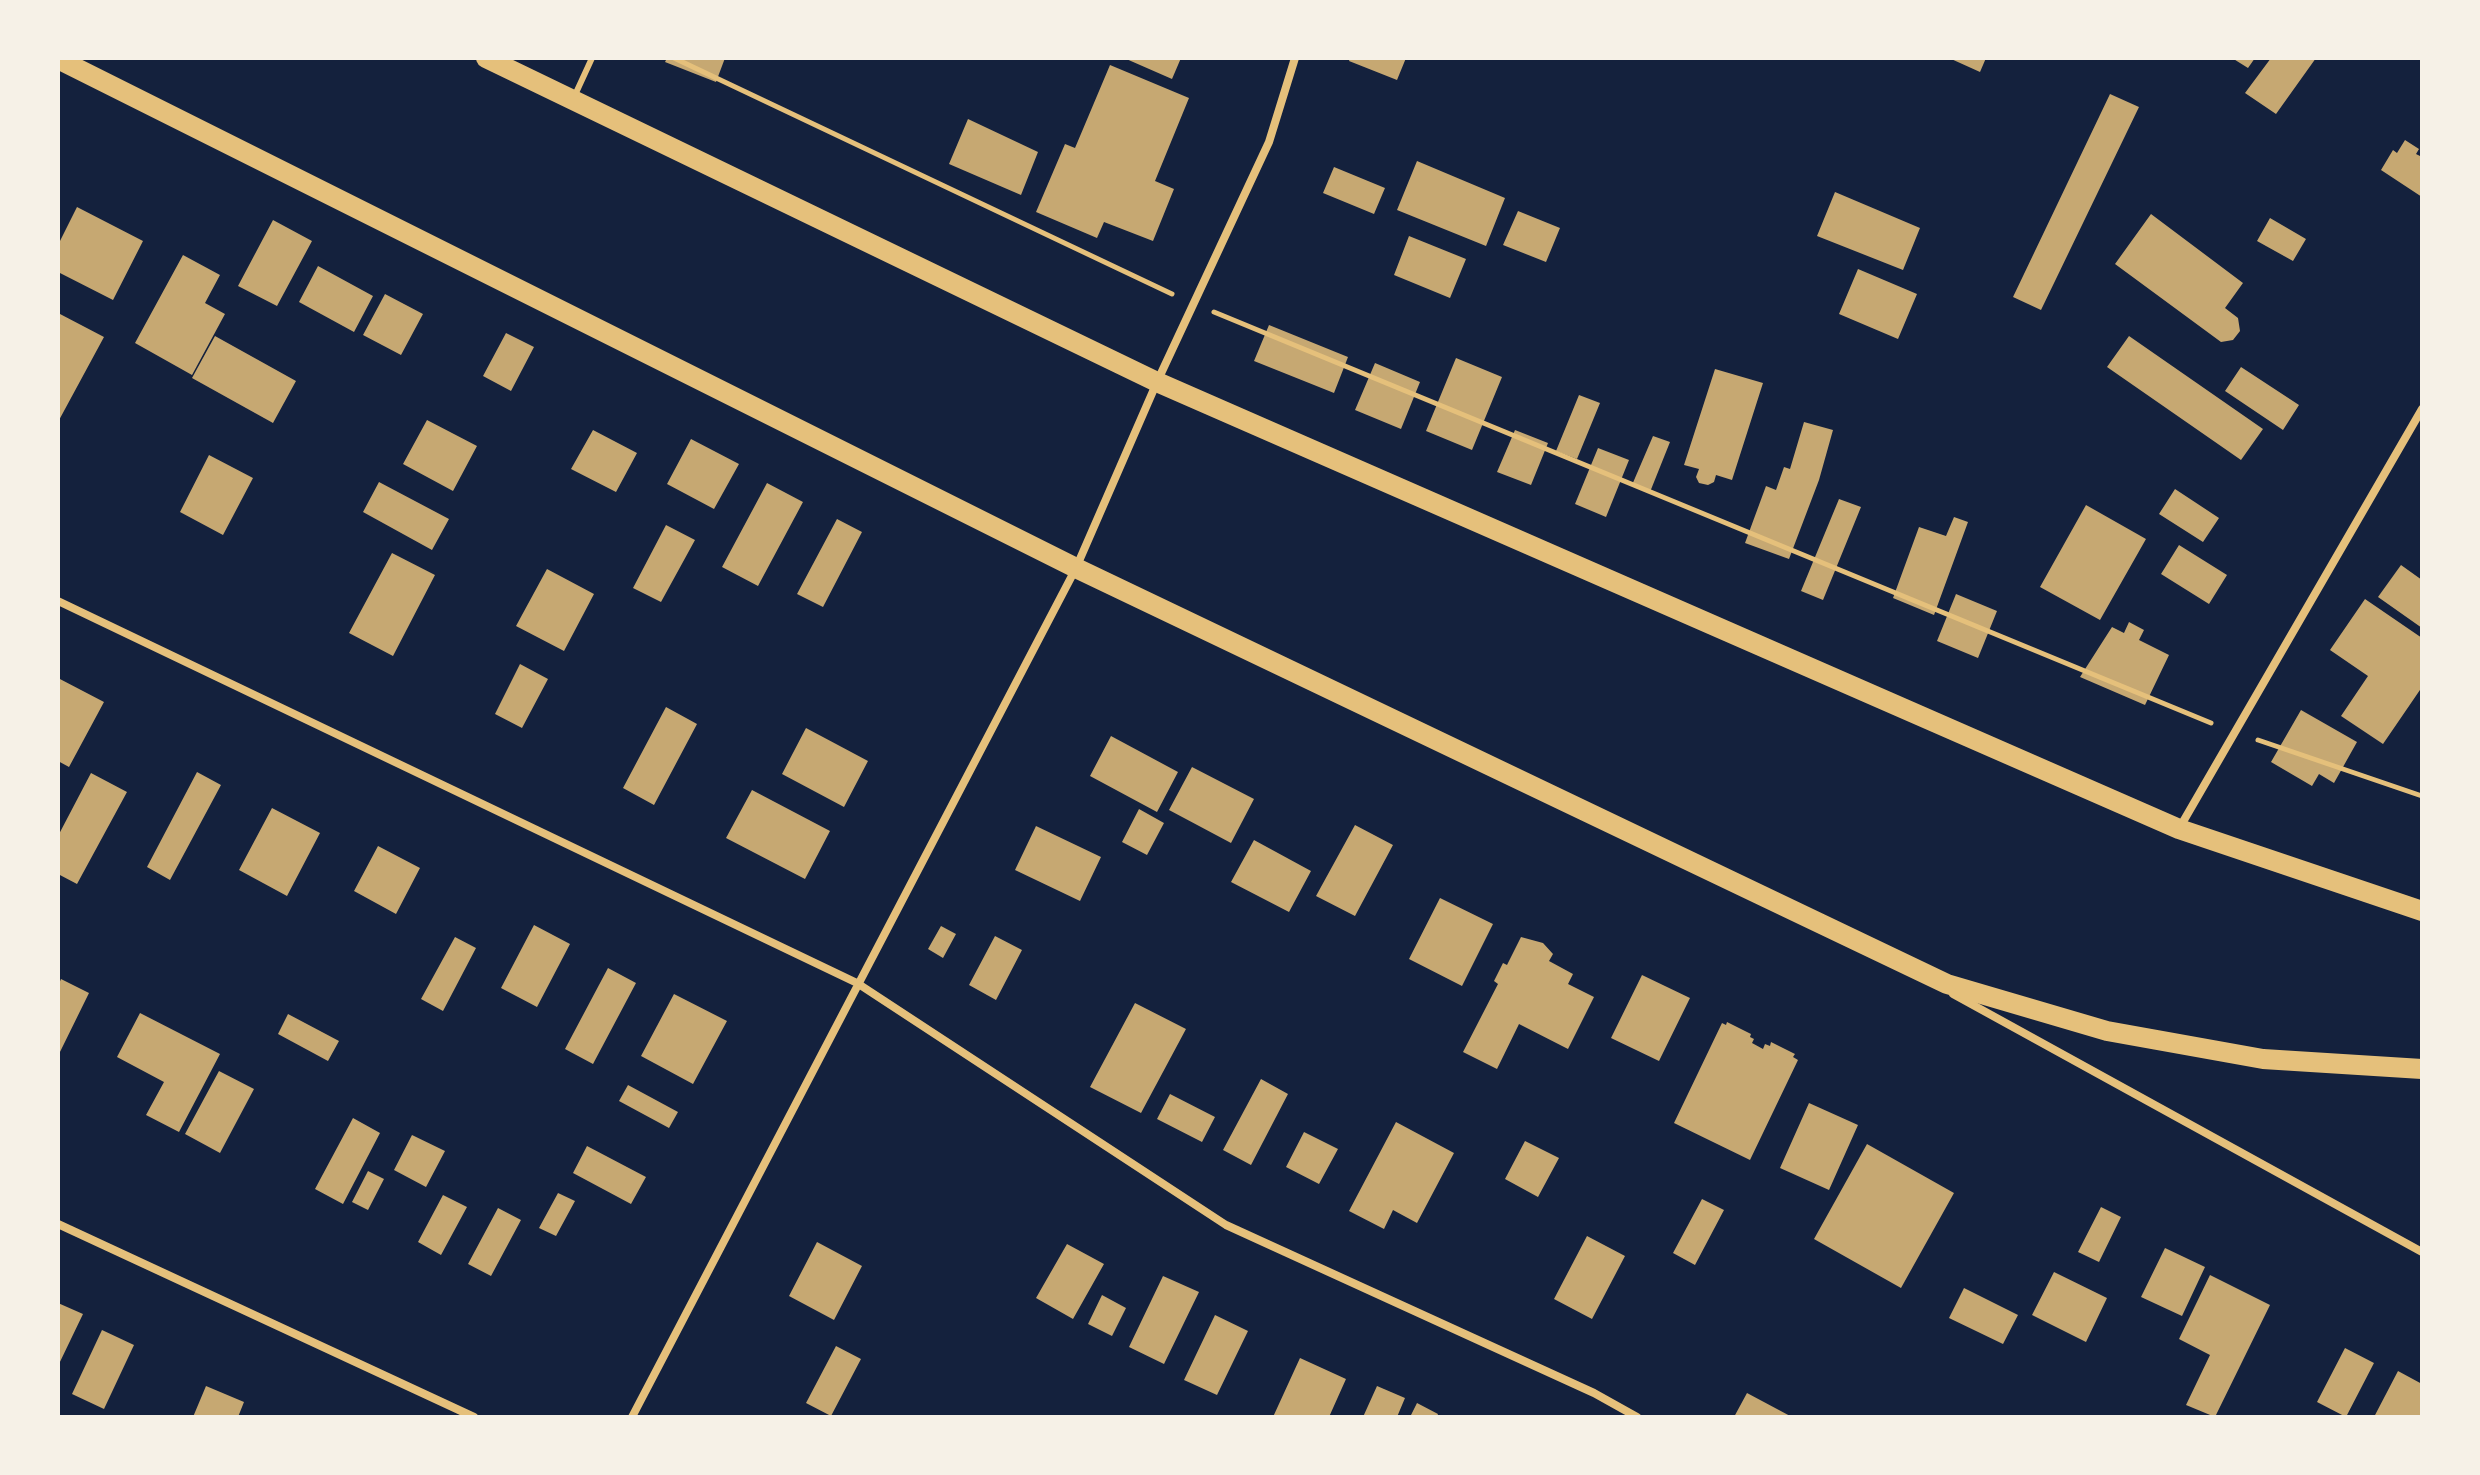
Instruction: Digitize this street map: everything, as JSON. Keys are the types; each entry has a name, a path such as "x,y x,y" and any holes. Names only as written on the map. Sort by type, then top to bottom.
{"main road":[{"path":"486,58 1157,382 2179,829 2422,911"},
{"path":"58,59 1076,568 1947,984 2107,1031 2263,1059 2422,1069"}],"street":[{"path":"632,1417 1076,568 1157,382 1269,142 1295,58"},
{"path":"2179,829 2422,409"},
{"path":"58,601 857,983 1226,1225 1594,1393 1637,1417"},
{"path":"1844,934 2422,1252"},
{"path":"58,1224 474,1417"}],"lane":[{"path":"573,98 592,58"}],"path":[{"path":"674,58 1195,305 2235,732 2422,796"}],"building":[{"path":"667,58 725,58 716,82 665,62"},
{"path":"1124,58 1181,58 1172,79"},
{"path":"1350,58 1406,58 1397,80 1349,61"},
{"path":"1949,58 1986,58 1980,72"},
{"path":"2232,58 2255,58 2248,68"},
{"path":"2271,58 2316,58 2276,114 2245,93"},
{"path":"1110,65 1189,98 1155,181 1174,189 1153,241 1104,222 1097,238 1036,212 1065,144 1075,148"},
{"path":"2110,94 2139,107 2041,310 2013,297"},
{"path":"968,119 1038,152 1021,195 949,164"},
{"path":"2405,140 2419,149 2416,154 2422,157 2422,197 2381,170 2393,150 2397,153"},
{"path":"1417,161 1505,198 1486,246 1397,210"},
{"path":"1334,167 1385,188 1374,214 1323,193"},
{"path":"1835,192 1920,228 1903,270 1817,236"},
{"path":"77,207 143,241 113,300 58,272 58,245"},
{"path":"1518,211 1560,228 1546,262 1503,245"},
{"path":"2151,214 2243,283 2225,308 2238,318 2240,331 2233,340 2221,342 2115,264"},
{"path":"2270,218 2306,239 2293,261 2257,241"},
{"path":"273,220 312,241 277,306 238,286"},
{"path":"1409,236 1466,259 1450,298 1394,275"},
{"path":"183,255 220,275 205,303 225,314 192,375 135,343"},
{"path":"318,266 373,296 354,332 299,302"},
{"path":"1858,269 1917,294 1898,339 1839,314"},
{"path":"385,294 423,314 401,355 363,335"},
{"path":"60,314 104,337 58,422 58,318"},
{"path":"1269,325 1348,357 1334,393 1254,361"},
{"path":"506,333 534,347 511,391 483,376"},
{"path":"215,336 296,381 273,423 192,378"},
{"path":"2129,336 2263,429 2241,460 2107,367"},
{"path":"1456,358 1502,377 1472,450 1426,431"},
{"path":"1375,363 1420,382 1401,429 1355,410"},
{"path":"2241,367 2299,405 2283,430 2225,391"},
{"path":"1715,369 1763,383 1732,480 1716,475 1714,482 1708,485 1699,483 1696,477 1699,469 1684,465"},
{"path":"1579,395 1600,403 1577,459 1556,451"},
{"path":"427,420 477,446 453,491 403,464"},
{"path":"1804,422 1833,430 1819,480 1789,559 1745,543 1766,486 1776,490 1784,467 1790,469"},
{"path":"593,430 637,453 616,492 571,469"},
{"path":"1515,430 1548,443 1531,485 1497,472"},
{"path":"1653,436 1670,442 1650,492 1632,485"},
{"path":"691,439 739,464 714,509 667,484"},
{"path":"1598,448 1629,460 1606,517 1575,504"},
{"path":"209,455 253,478 223,535 180,512"},
{"path":"379,482 449,519 432,550 363,512"},
{"path":"767,483 803,502 758,586 722,567"},
{"path":"2175,489 2219,518 2203,542 2159,514"},
{"path":"1839,499 1861,507 1823,600 1801,591"},
{"path":"2086,505 2146,539 2100,620 2040,587"},
{"path":"1954,517 1968,522 1934,615 1893,598 1919,527 1946,536"},
{"path":"837,519 862,532 823,607 797,594"},
{"path":"666,525 695,540 661,602 633,588"},
{"path":"2179,545 2227,575 2209,604 2161,574"},
{"path":"392,553 435,575 393,656 349,633"},
{"path":"2401,565 2422,580 2422,628 2378,597"},
{"path":"547,569 594,594 564,651 516,626"},
{"path":"1956,594 1997,611 1978,658 1937,641"},
{"path":"2365,599 2422,638 2422,687 2383,744 2341,716 2368,676 2330,650"},
{"path":"2129,622 2144,630 2139,640 2169,655 2145,705 2080,677 2112,627 2124,633"},
{"path":"520,664 548,679 522,728 495,714"},
{"path":"58,678 104,702 69,767 58,761"},
{"path":"666,707 697,724 654,805 623,788"},
{"path":"2301,710 2357,742 2334,783 2319,774 2312,786 2271,762"},
{"path":"806,728 868,761 844,807 782,774"},
{"path":"1111,736 1178,772 1157,812 1090,776"},
{"path":"1192,767 1254,799 1231,843 1169,810"},
{"path":"197,772 221,785 170,880 147,867"},
{"path":"91,773 127,792 77,884 58,874 58,836"},
{"path":"752,790 830,831 805,879 726,838"},
{"path":"272,808 320,833 287,896 239,870"},
{"path":"1139,809 1164,823 1147,855 1122,842"},
{"path":"1355,825 1393,845 1355,916 1316,896"},
{"path":"1036,826 1101,857 1080,901 1015,870"},
{"path":"1254,840 1311,871 1289,912 1231,882"},
{"path":"378,846 420,868 396,914 354,891"},
{"path":"1440,898 1493,924 1462,986 1409,959"},
{"path":"534,925 570,944 537,1007 501,988"},
{"path":"941,926 956,934 943,958 928,949"},
{"path":"995,936 1022,950 996,1000 969,985"},
{"path":"455,937 476,948 443,1011 421,999"},
{"path":"1521,937 1543,943 1553,954 1549,961 1573,974 1568,984 1594,997 1568,1049 1519,1024 1497,1069 1463,1052 1498,984 1494,981 1503,963 1507,965"},
{"path":"608,968 636,983 593,1064 565,1049"},
{"path":"1642,975 1690,998 1659,1061 1611,1038"},
{"path":"61,979 89,993 58,1056 58,986"},
{"path":"674,994 727,1021 693,1084 641,1056"},
{"path":"1135,1003 1186,1029 1141,1113 1090,1087"},
{"path":"140,1013 220,1054 179,1132 146,1115 164,1082 117,1057"},
{"path":"288,1014 339,1041 328,1061 278,1034"},
{"path":"1727,1022 1751,1034 1750,1037 1754,1039 1752,1043 1763,1049 1765,1044 1770,1046 1771,1042 1795,1054 1793,1057 1798,1060 1750,1160 1674,1123 1722,1023 1726,1025"},
{"path":"219,1071 254,1089 220,1153 185,1134"},
{"path":"1261,1079 1288,1094 1251,1165 1223,1150"},
{"path":"628,1085 678,1112 669,1128 619,1101"},
{"path":"1170,1094 1215,1117 1202,1142 1157,1119"},
{"path":"1809,1103 1858,1125 1829,1190 1780,1168"},
{"path":"353,1118 380,1133 343,1204 315,1189"},
{"path":"1396,1122 1454,1153 1417,1223 1393,1210 1384,1229 1349,1211"},
{"path":"1304,1132 1338,1149 1319,1184 1286,1167"},
{"path":"412,1135 445,1151 426,1187 394,1170"},
{"path":"1525,1141 1559,1158 1538,1197 1505,1179"},
{"path":"1867,1144 1954,1193 1901,1288 1814,1239"},
{"path":"587,1146 646,1177 631,1204 573,1173"},
{"path":"368,1171 384,1179 368,1210 352,1202"},
{"path":"558,1193 575,1201 556,1236 539,1228"},
{"path":"443,1195 467,1207 441,1255 418,1242"},
{"path":"1702,1199 1724,1210 1695,1265 1673,1253"},
{"path":"2101,1207 2121,1217 2099,1262 2078,1252"},
{"path":"498,1208 521,1220 491,1276 468,1264"},
{"path":"1587,1236 1625,1256 1592,1319 1554,1299"},
{"path":"817,1242 862,1266 834,1320 789,1296"},
{"path":"1067,1244 1104,1264 1073,1319 1036,1298"},
{"path":"2165,1248 2205,1267 2182,1316 2141,1297"},
{"path":"2054,1272 2107,1298 2086,1342 2032,1315"},
{"path":"2210,1275 2270,1305 2215,1417 2186,1405 2210,1355 2179,1339"},
{"path":"1163,1276 1199,1292 1164,1364 1129,1347"},
{"path":"1964,1288 2018,1315 2003,1344 1949,1318"},
{"path":"1102,1295 1126,1308 1112,1336 1088,1324"},
{"path":"58,1303 83,1314 58,1366"},
{"path":"1215,1315 1248,1331 1217,1395 1184,1380"},
{"path":"102,1330 134,1345 104,1409 72,1394"},
{"path":"836,1346 861,1359 831,1416 806,1403"},
{"path":"2345,1348 2374,1363 2346,1417 2317,1402"},
{"path":"1300,1358 1346,1379 1329,1417 1273,1417"},
{"path":"2398,1371 2422,1384 2422,1417 2374,1417"},
{"path":"206,1386 244,1402 238,1417 193,1417"},
{"path":"1377,1386 1405,1398 1397,1417 1363,1417"},
{"path":"1747,1393 1792,1417 1734,1417"},
{"path":"1417,1403 1438,1414 1437,1417 1410,1417"}]}
